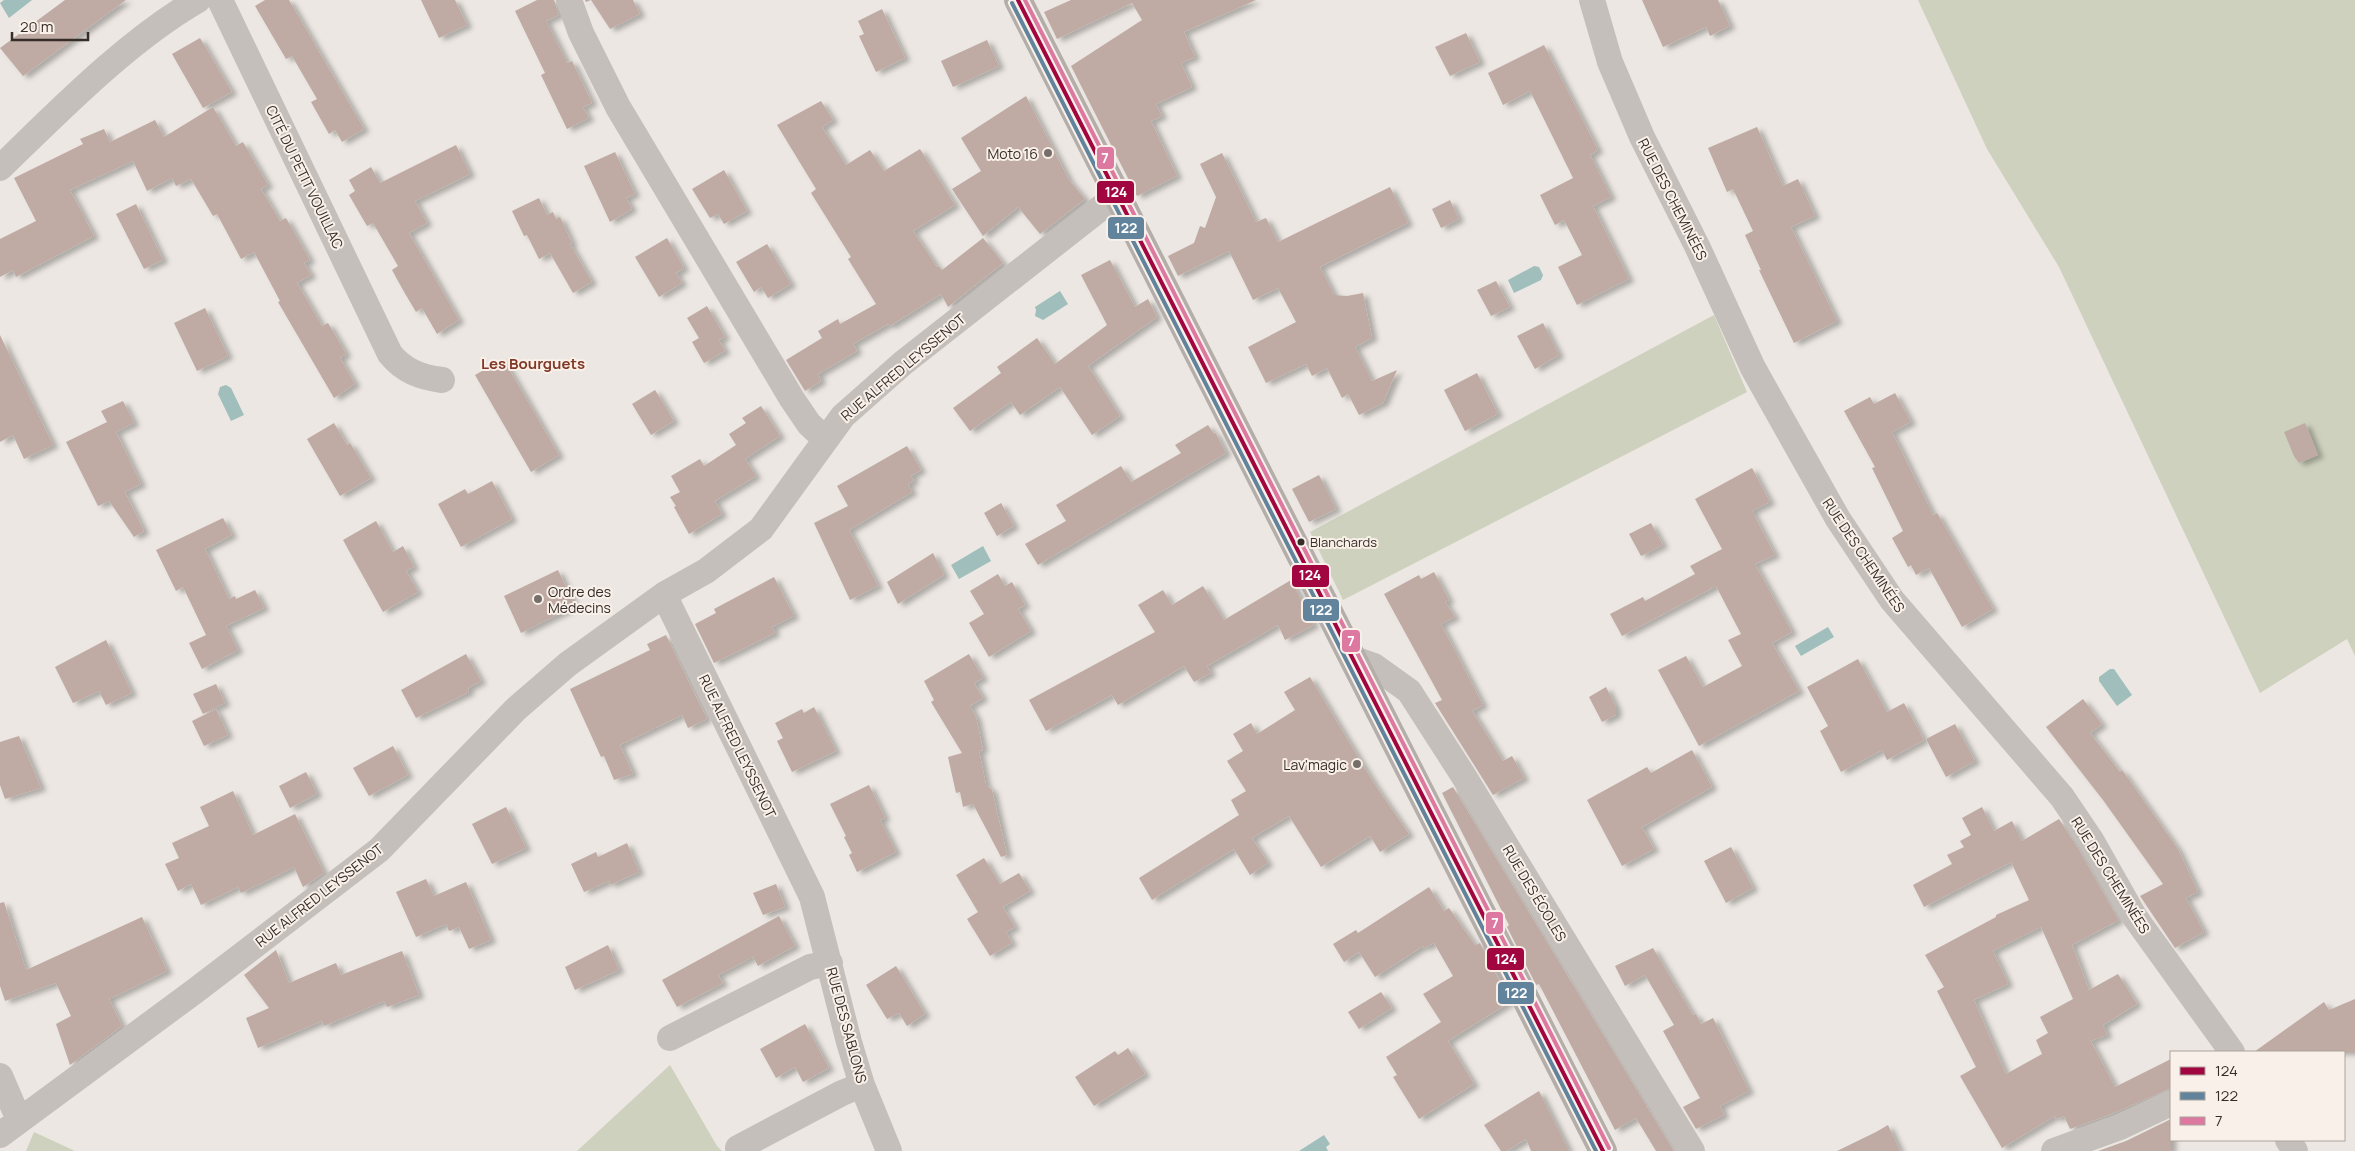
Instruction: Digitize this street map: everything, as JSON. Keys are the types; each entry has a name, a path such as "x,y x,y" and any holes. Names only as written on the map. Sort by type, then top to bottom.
{"main road":[{"path":"1018,0 1603,1151"}],"street":[{"path":"0,168 43,126 141,40 198,0"},
{"name":"CITÉ DU PETIT VOUILLAC","path":"220,0 390,354 399,365 414,374 442,380"},
{"path":"569,0 581,33 618,107 792,399 810,424 825,439"},
{"name":"RUE DES CHEMINÉES","path":"1592,0 1610,62 1642,137 1697,246 1753,368 1838,519 1892,600 2062,797 2091,840 2134,916 2231,1051"},
{"name":"RUE ALFRED LEYSSENOT","path":"10,1127 195,991 378,850 516,709 568,664 665,594 706,571 762,529 842,416 903,363 1116,196"},
{"name":"RUE ALFRED LEYSSENOT","path":"665,594 812,897"},
{"name":"RUE DES ÉCOLES","path":"1354,658 1374,666 1409,691 1463,775 1692,1151"},
{"name":"RUE DES SABLONS","path":"812,897 862,1085 889,1151"},
{"path":"670,1038 810,968 830,963"},
{"path":"0,1076 10,1127"},
{"path":"738,1148 842,1093 862,1085"},
{"path":"2054,1151 2120,1127 2170,1103"}],"green space":[{"path":"1918,0 2355,0 2355,656 2347,639 2260,693 2059,267 1987,149"},
{"path":"1714,315 1747,392 1343,600 1310,532"},
{"path":"670,1065 717,1146 722,1151 577,1151"},
{"path":"34,1132 75,1151 26,1151"}],"water":[{"path":"4,0 32,0 9,18 0,3"},
{"path":"1534,266 1539,267 1543,275 1541,280 1514,293 1508,280"},
{"path":"1060,291 1068,304 1043,320 1035,316 1035,307"},
{"path":"226,385 231,388 244,415 231,421 218,394 220,387"},
{"path":"983,546 991,561 959,579 951,565"},
{"path":"1828,627 1834,637 1801,656 1795,646"},
{"path":"2110,669 2114,669 2132,695 2117,706 2099,681 2099,677"},
{"path":"1324,1135 1330,1144 1326,1147 1328,1151 1299,1151"}],"building":[{"path":"65,0 126,0 23,76 0,48"},
{"path":"265,0 289,0 364,129 342,142 335,130 329,134 311,102 317,99 292,56 286,59 255,6"},
{"path":"421,0 455,0 467,25 439,38"},
{"path":"537,0 554,0 559,15 546,21 567,63 572,61 592,103 583,107 589,118 567,129 541,75 545,73 515,11"},
{"path":"591,0 633,0 640,14 610,29"},
{"path":"1071,0 1256,0 1184,32 1195,57 1181,63 1192,87 1156,104 1162,116 1151,121 1177,176 1137,196 1071,66 1142,20 1132,3 1057,39 1044,12"},
{"path":"1642,0 1718,0 1730,26 1710,36 1706,27 1663,47"},
{"path":"882,9 905,58 876,72 859,36 864,34 858,21"},
{"path":"1466,33 1480,62 1450,76 1435,47"},
{"path":"200,38 232,92 203,108 172,54"},
{"path":"987,40 999,66 953,87 941,61"},
{"path":"1544,45 1598,150 1590,155 1611,197 1593,206 1629,279 1577,305 1558,267 1582,255 1564,220 1555,225 1540,195 1573,178 1530,91 1503,105 1488,73"},
{"path":"1026,96 1069,180 1085,199 1040,234 1018,207 983,236 952,189 981,171 961,138"},
{"path":"821,101 833,120 822,127 846,165 870,150 884,171 920,149 955,205 913,231 937,267 942,270 983,238 1003,263 948,307 941,294 890,326 888,324 853,344 857,351 818,374 821,381 805,391 786,360 822,338 818,331 838,319 840,324 876,304 848,259 851,257 811,193 816,189 777,125"},
{"path":"213,107 236,146 243,142 268,185 261,189 280,221 286,218 310,260 304,263 311,275 297,283 322,326 328,323 337,338 346,354 340,358 355,384 334,398 278,302 280,301 254,252 241,259 217,214 213,216 191,179 176,186 172,178 147,191 133,161 70,190 94,236 16,277 13,270 0,277 0,239 36,221 14,178 83,144 80,139 104,129 110,142 155,120 164,137"},
{"path":"1757,127 1783,186 1798,179 1815,216 1791,227 1837,321 1794,343 1759,270 1761,270 1745,235 1753,231 1733,189 1727,192 1708,148"},
{"path":"456,145 470,174 415,201 427,223 409,233 459,320 437,334 422,308 416,312 403,290 392,270 398,266 373,223 367,226 349,195 355,191 349,180 371,167 380,183"},
{"path":"615,152 635,194 626,198 632,209 610,222 584,166"},
{"path":"1222,153 1256,222 1266,218 1278,242 1390,187 1408,223 1320,267 1334,295 1347,296 1363,293 1372,338 1355,347 1372,381 1397,370 1383,403 1359,415 1348,394 1342,398 1327,368 1312,376 1306,364 1266,383 1248,347 1296,322 1278,288 1253,300 1229,251 1178,276 1168,256 1194,243 1200,226 1205,228 1216,197 1200,164"},
{"path":"724,170 747,211 724,224 718,214 710,218 692,189"},
{"path":"539,198 547,215 553,212 556,219 560,217 572,243 570,244 592,282 573,293 550,253 539,259 527,235 524,236 512,211"},
{"path":"1450,200 1459,219 1441,228 1432,209"},
{"path":"136,204 163,260 144,269 116,214"},
{"path":"667,238 684,268 676,273 682,283 659,297 635,257"},
{"path":"767,244 791,284 768,298 761,287 754,292 736,262"},
{"path":"1110,260 1135,307 1148,299 1157,317 1088,366 1120,416 1092,435 1060,387 1020,415 1011,402 970,431 953,408 1001,373 997,367 1037,338 1055,364 1107,325 1081,275"},
{"path":"1496,281 1510,307 1491,316 1477,290"},
{"path":"707,306 725,337 719,340 725,351 704,363 692,342 699,338 687,318"},
{"path":"205,308 228,356 197,371 174,323"},
{"path":"1543,323 1559,355 1535,369 1517,336"},
{"path":"0,335 53,445 24,459 13,435 0,442"},
{"path":"503,359 559,455 531,472 475,375"},
{"path":"1477,373 1498,414 1465,431 1444,390"},
{"path":"655,390 674,421 651,435 632,404"},
{"path":"1895,393 1911,422 1892,432 1933,515 1937,513 1993,609 1962,627 1929,568 1916,575 1911,565 1908,567 1892,538 1903,531 1872,468 1875,467 1844,411 1870,397 1874,404"},
{"path":"123,401 134,423 116,432 141,484 125,492 144,531 134,537 109,501 98,506 66,442 107,422 101,411"},
{"path":"761,406 780,436 745,459 729,434 746,423 742,418"},
{"path":"334,423 347,445 350,443 371,478 340,496 307,439"},
{"path":"2305,423 2318,455 2299,463 2284,432"},
{"path":"1208,425 1214,434 1215,432 1226,453 1038,565 1025,544 1066,521 1056,505 1121,466 1131,482 1181,453 1175,445"},
{"path":"736,445 756,476 715,501 722,514 689,534 670,497 680,492 671,476 700,459 704,466"},
{"path":"907,446 921,470 911,476 914,481 908,484 912,492 849,530 878,586 850,600 814,523 848,506 837,486"},
{"path":"1752,468 1770,502 1752,511 1775,555 1755,564 1792,632 1772,643 1799,691 1699,746 1658,670 1686,656 1703,687 1742,666 1728,640 1741,634 1716,586 1622,636 1610,614 1643,597 1645,601 1695,574 1690,566 1722,549 1695,499"},
{"path":"1319,475 1336,509 1309,522 1292,489"},
{"path":"492,481 512,519 461,547 438,504 465,489 468,494"},
{"path":"1001,503 1014,526 997,536 984,513"},
{"path":"223,518 232,535 205,549 229,599 235,596 236,599 255,590 264,608 226,626 238,650 202,669 189,643 206,635 183,587 176,591 156,550"},
{"path":"376,521 393,552 403,546 414,567 406,571 418,592 383,612 343,540"},
{"path":"1651,523 1663,545 1641,556 1629,534"},
{"path":"933,553 944,575 898,604 887,582"},
{"path":"558,570 575,606 521,633 504,596"},
{"path":"1434,572 1449,600 1445,602 1455,617 1441,624 1483,705 1472,711 1503,761 1512,756 1524,778 1493,795 1435,703 1442,700 1384,594 1419,575 1421,579"},
{"path":"998,574 1005,586 1012,582 1025,605 1018,609 1031,631 989,657 969,623 984,614 970,591"},
{"path":"774,577 794,616 772,627 775,633 714,663 695,624 716,613 714,609"},
{"path":"1291,580 1314,625 1285,640 1278,625 1207,666 1211,673 1194,682 1184,666 1118,705 1112,695 1046,731 1029,700 1155,632 1138,605 1163,590 1172,605 1203,586 1224,620"},
{"path":"666,635 707,719 688,728 682,715 620,745 633,774 614,780 604,756 601,757 570,689 650,650 647,644"},
{"path":"106,640 132,693 106,705 99,691 73,703 55,667"},
{"path":"466,654 481,681 468,688 469,692 416,718 401,690"},
{"path":"969,654 983,678 974,683 983,698 970,706 976,717 983,750 979,751 986,785 992,790 1007,855 1001,857 973,804 963,807 960,792 956,793 948,757 962,753 931,702 934,700 924,681"},
{"path":"1858,659 1887,712 1904,703 1924,740 1887,760 1882,750 1841,772 1820,731 1828,726 1807,687"},
{"path":"1310,677 1375,785 1409,834 1380,852 1370,836 1321,867 1289,816 1252,838 1268,863 1250,875 1234,849 1152,900 1139,878 1239,815 1231,800 1246,791 1227,761 1243,751 1233,734 1251,723 1257,734 1295,710 1284,692"},
{"path":"216,684 225,703 203,714 193,694"},
{"path":"1606,687 1616,707 1616,715 1602,722 1589,697"},
{"path":"2083,699 2102,724 2090,733 2120,772 2122,770 2178,849 2198,892 2186,898 2204,932 2175,948 2140,896 2163,884 2103,800 2046,727"},
{"path":"814,707 836,751 792,772 777,741 783,738 775,723 802,709 804,713"},
{"path":"216,709 228,735 204,746 192,721"},
{"path":"1955,724 1975,761 1946,777 1926,739"},
{"path":"19,736 41,788 5,799 0,785 0,742"},
{"path":"393,746 408,775 369,796 353,768"},
{"path":"1692,750 1712,787 1642,827 1654,849 1622,866 1587,800 1647,767 1651,773"},
{"path":"306,772 317,794 290,808 279,786"},
{"path":"869,785 885,818 880,820 896,852 857,872 849,855 852,853 844,837 846,836 830,804"},
{"path":"1453,787 1674,1151 1656,1151 1636,1118 1615,1130 1539,984 1536,985 1507,927 1509,925 1442,793"},
{"path":"233,791 253,835 295,814 324,873 303,887 294,867 241,893 238,887 201,905 191,884 178,891 165,864 179,858 172,843 209,826 200,807"},
{"path":"506,807 526,848 492,864 472,824"},
{"path":"1982,807 1994,831 2012,821 2022,841 2059,819 2078,848 2119,920 2072,945 2089,990 2118,974 2137,1004 2103,1025 2107,1035 2091,1041 2087,1034 2115,1087 2170,1060 2170,1088 2114,1113 2070,1129 2064,1116 2056,1119 2055,1116 2002,1148 1960,1076 1976,1067 1937,991 1944,987 1925,955 1996,917 1996,915 2029,900 2011,862 1924,907 1913,885 1952,864 1947,855 1964,847 1960,841 1971,835 1962,818","holes":["2041,927 2073,999 2040,1017 2048,1033 2036,1040 2042,1054 2006,1074 1974,1000 2008,984 1993,951"]},
{"path":"627,843 639,872 610,885 609,881 584,892 571,864 596,852 598,857"},
{"path":"1731,847 1753,888 1726,903 1704,861"},
{"path":"984,858 1000,884 1019,873 1030,891 1003,907 1015,927 1006,932 1012,943 990,956 967,919 978,912 956,875"},
{"path":"426,879 434,896 466,882 491,940 469,949 459,927 449,931 446,924 416,937 396,892"},
{"path":"776,884 785,907 763,915 753,893"},
{"path":"1429,887 1444,911 1449,908 1475,945 1480,943 1510,1002 1448,1041 1474,1084 1419,1119 1393,1077 1397,1075 1386,1057 1441,1022 1423,994 1453,976 1434,943 1424,948 1423,946 1375,977 1359,952 1344,962 1333,944 1356,930 1358,933"},
{"path":"4,902 26,970 142,917 167,971 109,999 122,1026 70,1065 56,1024 71,1016 56,983 5,1001 0,986 0,903"},
{"path":"779,916 795,946 758,966 753,957 718,975 723,983 677,1007 662,980"},
{"path":"608,945 619,970 575,990 565,967"},
{"path":"1653,948 1693,1015 1696,1014 1701,1024 1713,1018 1749,1091 1720,1106 1724,1115 1696,1129 1683,1107 1700,1098 1663,1031 1674,1025 1645,975 1625,986 1615,966"},
{"path":"276,950 289,983 336,963 341,975 402,951 419,995 387,1007 384,1001 324,1026 322,1021 258,1048 246,1018 269,1008 244,975"},
{"path":"896,966 925,1014 907,1026 899,1013 887,1019 866,985"},
{"path":"1381,992 1392,1008 1359,1029 1348,1012"},
{"path":"2355,999 2355,1052 2255,1051 2324,1002 2329,1010"},
{"path":"805,1024 829,1068 803,1082 795,1067 776,1078 760,1049"},
{"path":"1128,1048 1145,1074 1094,1106 1075,1077 1115,1051 1118,1055"},
{"path":"1539,1091 1569,1151 1531,1151 1526,1139 1507,1151 1501,1151 1484,1125"},
{"path":"2170,1119 2171,1151 2098,1151 2126,1141"},
{"path":"1888,1125 1900,1151 1837,1151 1876,1132"}],"transit line":[{"name":"124","path":"1018,0 1603,1151"},
{"name":"7","path":"1025,0 1609,1148"},
{"name":"122","path":"1012,3 1596,1151"}],"place":[{"name":"Moto 16","path":"1048,153"},
{"name":"Blanchards","path":"1301,542"},
{"name":"Ordre des Médecins","path":"538,599"},
{"name":"Lav'magic","path":"1357,764"}],"district":[{"name":"Les Bourguets","path":"533,363"}]}
